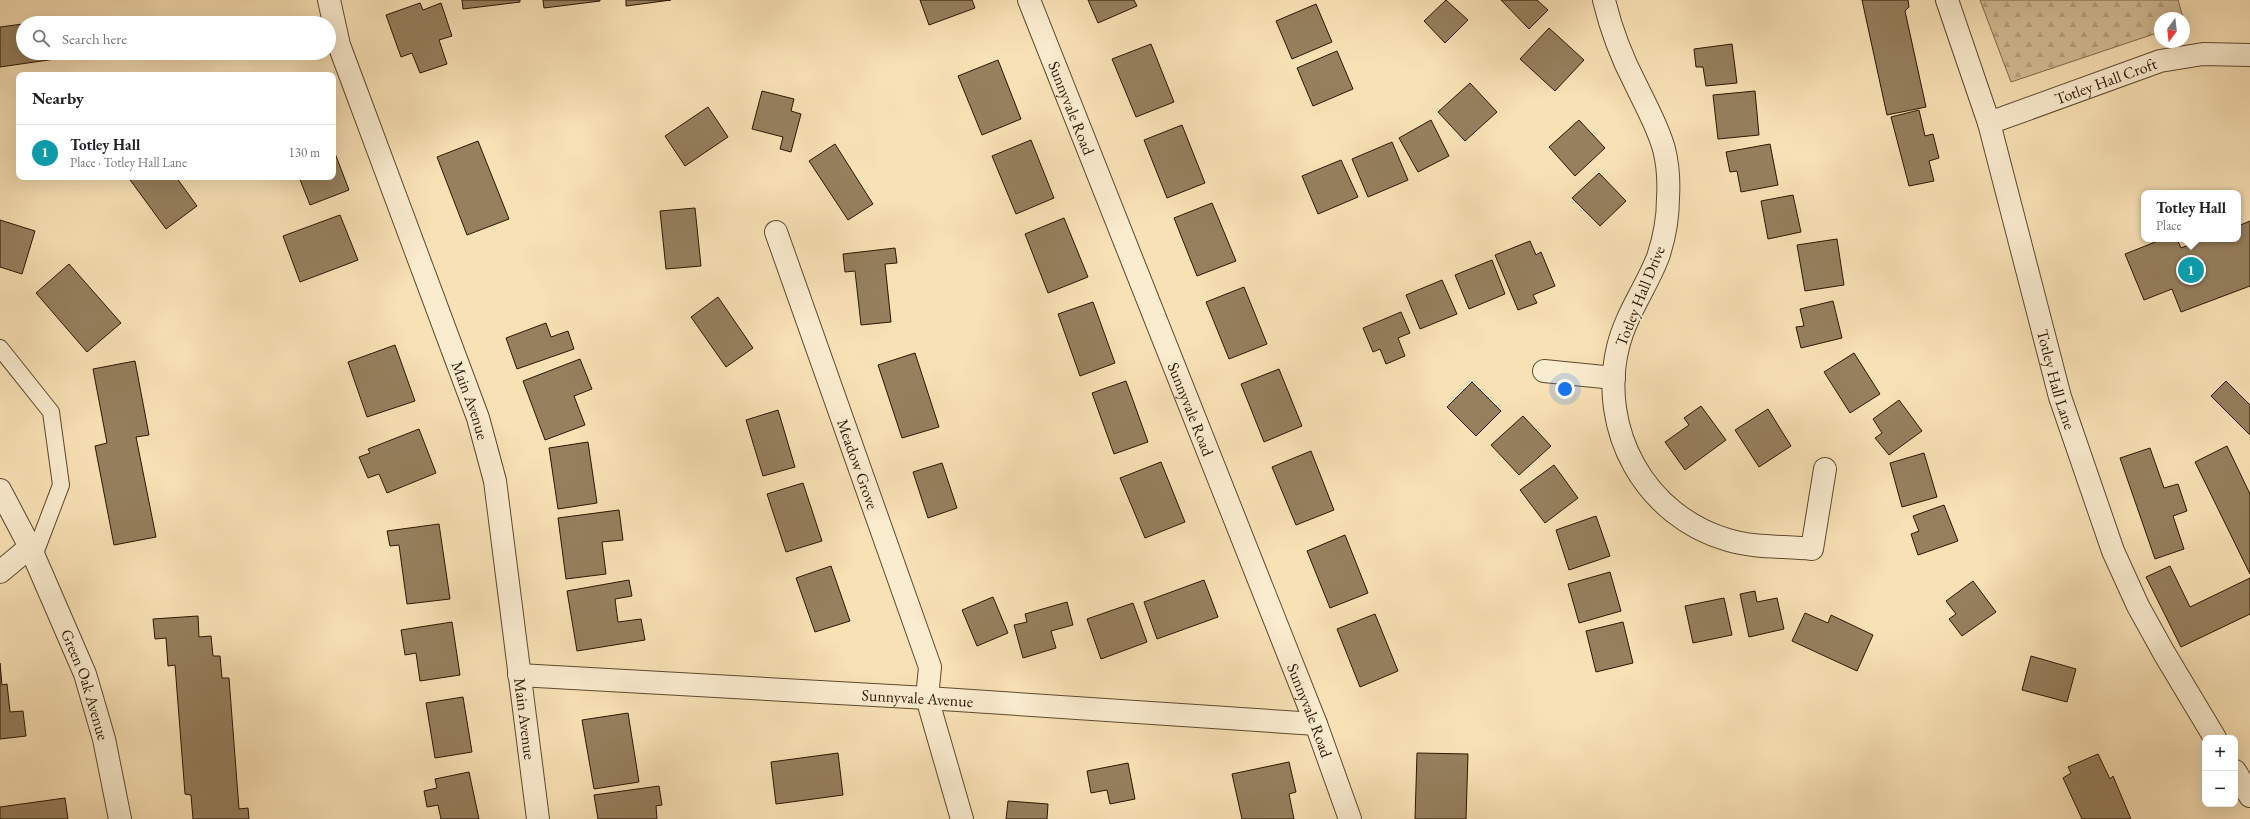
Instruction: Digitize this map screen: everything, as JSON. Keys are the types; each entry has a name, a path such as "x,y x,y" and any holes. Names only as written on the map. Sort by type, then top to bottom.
{"street":[{"name":"Main Avenue","path":"329,0 332,16"},
{"name":"Sunnyvale Road","path":"1028,0 1316,724 1350,819"},
{"name":"Totley Hall Drive","path":"1604,0 1608,20 1620,53 1655,125 1664,149 1668,170 1668,200 1665,231 1658,257 1626,320 1618,347 1614,378 1618,422 1624,442 1643,482 1654,496 1685,520 1729,540 1812,549 1825,469"},
{"name":"Totley Hall Lane","path":"1948,0 1990,123 2060,398 2113,551 2138,606 2164,653 2213,735"},
{"name":"Main Avenue","path":"336,32 339,46 354,88 478,418 487,449 495,481 538,819"},
{"name":"Totley Hall Croft","path":"1990,123 2160,61 2203,54 2250,55"},
{"name":"Meadow Grove","path":"776,232 930,667 927,698"},
{"path":"1544,371 1614,378"},
{"name":"Green Oak Avenue","path":"0,490 32,551 85,674 104,739 120,819"},
{"path":"0,572 32,551"},
{"name":"Sunnyvale Avenue","path":"519,675 927,698 1316,724"},
{"path":"927,698 962,819"},
{"path":"2238,776 2250,796"}],"lane":[{"path":"0,348 52,412 61,485 32,551"}],"green space":[{"path":"1980,0 2178,0 2181,12 2154,12 2154,34 2011,82"}],"building":[{"path":"462,0 520,0 520,2 463,9"},
{"path":"543,0 600,0 600,1 544,8"},
{"path":"626,0 671,0 626,6"},
{"path":"920,0 972,0 975,8 929,25"},
{"path":"1088,0 1134,0 1137,6 1098,23"},
{"path":"1446,0 1468,20 1445,43 1424,21"},
{"path":"1501,0 1537,0 1548,10 1529,29"},
{"path":"1862,0 1908,0 1909,7 1905,11 1926,107 1887,115"},
{"path":"420,3 423,10 441,3 452,36 439,40 447,64 420,73 412,53 401,57 386,15"},
{"path":"1316,4 1332,42 1292,59 1276,21"},
{"path":"16,25 16,60 48,60 0,67 0,27"},
{"path":"1549,28 1584,60 1555,91 1520,59"},
{"path":"1151,44 1174,102 1136,117 1112,59"},
{"path":"1732,44 1737,83 1706,86 1703,67 1696,67 1694,49"},
{"path":"1337,51 1353,89 1313,106 1297,68"},
{"path":"998,60 1021,119 982,135 958,76"},
{"path":"1470,83 1497,112 1465,141 1438,112"},
{"path":"762,91 794,99 791,111 801,114 791,152 780,149 783,137 752,129"},
{"path":"1755,91 1759,135 1718,139 1713,95"},
{"path":"708,107 728,137 685,166 665,136"},
{"path":"1919,110 1925,136 1933,134 1939,158 1929,161 1934,181 1909,186 1891,117"},
{"path":"1431,120 1449,156 1418,172 1399,138"},
{"path":"1579,120 1605,148 1575,176 1549,147"},
{"path":"1182,125 1205,183 1167,198 1144,140"},
{"path":"1031,140 1054,198 1016,214 992,156"},
{"path":"478,141 509,219 467,235 437,157"},
{"path":"1392,142 1408,180 1368,197 1352,159"},
{"path":"835,144 873,204 848,220 809,161"},
{"path":"1770,144 1778,185 1741,192 1737,171 1730,172 1726,152"},
{"path":"336,156 349,190 310,205 300,180 336,180"},
{"path":"1341,160 1358,197 1318,214 1302,176"},
{"path":"1599,173 1626,201 1600,226 1572,198"},
{"path":"130,180 178,180 197,206 166,229"},
{"path":"1793,195 1801,232 1768,239 1761,201"},
{"path":"1212,203 1236,261 1197,276 1174,218"},
{"path":"695,208 701,266 666,269 660,211"},
{"path":"340,215 358,260 300,282 283,236"},
{"path":"1064,218 1088,277 1048,293 1025,234"},
{"path":"0,220 35,231 22,274 0,267"},
{"path":"2250,221 2250,286 2181,312 2172,289 2144,300 2125,254 2155,242 2178,242 2181,248 2196,242 2241,242 2241,225"},
{"path":"1837,239 1844,285 1805,291 1797,245"},
{"path":"1530,241 1536,255 1541,252 1555,286 1533,295 1537,303 1518,310 1495,255"},
{"path":"895,248 897,263 885,264 891,322 861,325 855,271 845,272 843,254"},
{"path":"1492,260 1505,294 1469,309 1455,275"},
{"path":"69,264 121,323 87,352 36,293"},
{"path":"1442,280 1457,314 1420,329 1406,295"},
{"path":"1244,287 1267,344 1229,359 1206,302"},
{"path":"718,297 753,348 726,367 691,317"},
{"path":"1833,301 1842,338 1801,348 1796,327 1804,326 1800,309"},
{"path":"1093,302 1115,363 1080,376 1058,314"},
{"path":"1401,312 1410,333 1398,338 1405,356 1386,364 1380,349 1373,352 1363,328"},
{"path":"546,323 551,337 568,331 574,349 517,369 506,338"},
{"path":"395,345 415,401 367,417 348,362"},
{"path":"915,353 939,427 902,438 878,365"},
{"path":"1854,353 1880,394 1850,413 1824,372"},
{"path":"580,359 592,389 574,396 585,425 545,440 523,381"},
{"path":"135,361 149,435 136,437 156,537 114,545 95,446 107,443 93,369"},
{"path":"1279,369 1302,426 1264,442 1241,384"},
{"path":"1126,381 1148,442 1114,454 1092,393"},
{"path":"2226,381 2250,405 2250,435 2211,396"},
{"path":"1472,382 1501,411 1476,436 1447,407"},
{"path":"1899,400 1922,431 1889,455 1875,438 1882,433 1873,419"},
{"path":"1701,406 1726,440 1685,470 1665,442 1689,425 1684,418"},
{"path":"1768,409 1791,446 1759,467 1735,430"},
{"path":"778,410 795,467 763,476 746,420"},
{"path":"1523,416 1551,446 1519,475 1491,445"},
{"path":"419,429 436,473 387,493 379,474 368,478 359,457 370,453 368,449"},
{"path":"588,442 597,503 558,509 549,448"},
{"path":"2227,446 2250,494 2250,574 2195,462"},
{"path":"2150,448 2164,488 2178,484 2187,511 2173,516 2184,549 2155,559 2120,458"},
{"path":"1311,451 1334,510 1296,525 1272,467"},
{"path":"1924,453 1937,497 1902,507 1890,463"},
{"path":"1161,462 1185,522 1145,538 1120,478"},
{"path":"942,463 957,508 928,518 913,472"},
{"path":"1554,465 1578,498 1545,523 1520,490"},
{"path":"803,483 822,541 786,552 767,494"},
{"path":"1944,505 1958,541 1918,555 1911,534 1919,531 1913,516"},
{"path":"619,510 623,540 602,542 606,574 566,579 558,518"},
{"path":"1596,516 1610,556 1569,570 1556,530"},
{"path":"439,524 450,599 407,604 399,545 390,546 387,531"},
{"path":"1345,535 1368,593 1330,608 1307,551"},
{"path":"831,566 850,621 815,632 796,578"},
{"path":"2170,566 2190,607 2250,578 2250,614 2181,647 2146,577"},
{"path":"1610,572 1621,611 1579,623 1568,584"},
{"path":"629,580 632,596 615,599 618,622 641,619 645,640 577,651 567,591"},
{"path":"1204,580 1218,617 1157,639 1144,602"},
{"path":"1973,581 1996,612 1962,636 1949,619 1956,614 1946,601"},
{"path":"1755,591 1757,602 1777,598 1784,629 1749,637 1740,594"},
{"path":"993,597 1008,633 977,646 962,610"},
{"path":"1724,598 1732,635 1693,643 1685,606"},
{"path":"1067,602 1073,625 1051,631 1056,648 1023,658 1014,625 1027,622 1025,614"},
{"path":"1133,603 1147,642 1101,659 1087,619"},
{"path":"1805,613 1828,623 1831,615 1873,635 1857,671 1792,641"},
{"path":"1375,614 1398,671 1360,687 1337,629"},
{"path":"198,616 199,637 211,636 213,656 220,656 222,678 229,678 239,809 248,808 249,819 193,819 191,795 185,794 175,665 168,666 166,638 155,639 153,619"},
{"path":"452,622 460,675 420,681 416,653 405,655 401,630"},
{"path":"1623,622 1633,663 1596,672 1586,631"},
{"path":"2031,656 2076,669 2067,702 2022,690"},
{"path":"0,663 2,685 7,684 10,712 23,711 26,736 0,739"},
{"path":"463,697 472,752 435,758 426,703"},
{"path":"628,713 639,782 594,789 582,720"},
{"path":"838,753 843,795 776,804 771,762"},
{"path":"1417,753 1468,754 1466,819 1415,819"},
{"path":"2098,754 2110,779 2113,776 2131,819 2082,819 2063,778 2071,773 2068,767"},
{"path":"1289,762 1296,792 1289,794 1294,819 1242,819 1232,774"},
{"path":"1128,763 1135,799 1110,804 1107,790 1091,793 1087,771"},
{"path":"469,772 479,819 441,819 438,805 427,807 424,791 437,788 435,779"},
{"path":"659,786 662,805 656,806 657,819 598,819 594,795"},
{"path":"65,798 68,819 0,819 0,807"},
{"path":"1008,801 1048,804 1047,819 1006,819"}],"place":[{"name":"Totley Hall","path":"2191,270"}]}
